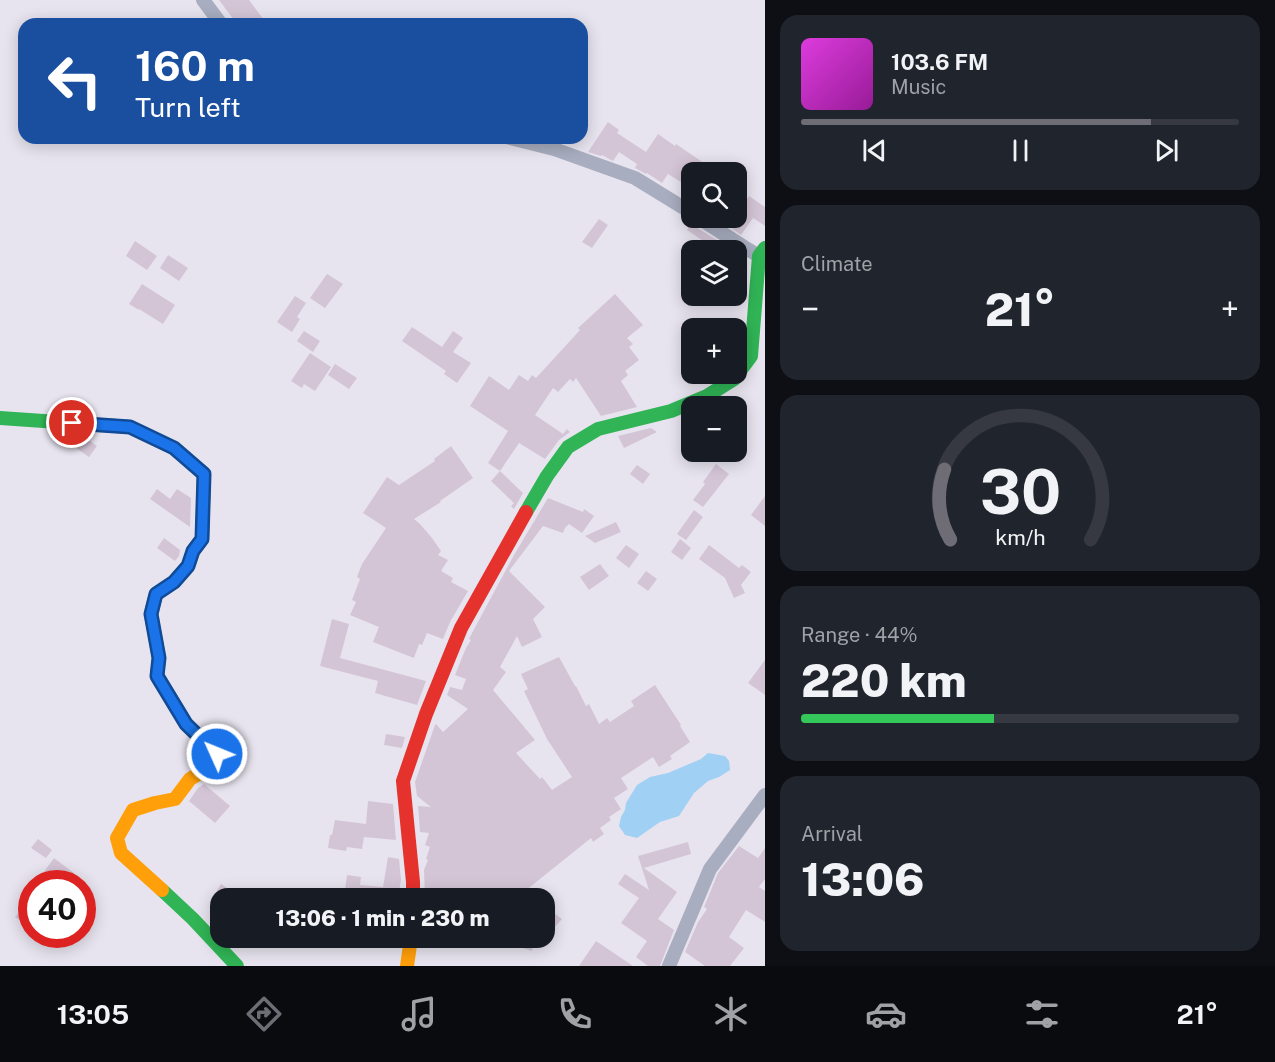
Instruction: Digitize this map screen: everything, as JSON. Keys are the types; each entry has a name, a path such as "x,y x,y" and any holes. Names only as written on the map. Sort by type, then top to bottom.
{"street":[{"path":"203,0 216,18"},
{"path":"534,144 635,178 681,206"},
{"path":"413,888 403,781 426,714 461,627 547,476 568,447 598,429 671,411 707,396 734,379 751,356 762,252 718,228"},
{"path":"0,418 130,427 174,448 204,474 202,539 193,551 188,566 174,582 156,594 151,614 159,658 157,676 186,724 217,754 213,765 190,778 176,799 132,810 117,838 121,853 193,919 237,966"},
{"path":"669,966 710,869 765,795"},
{"path":"407,966 410,948"}],"water":[{"path":"708,753 725,756 729,761 730,770 708,781 694,793 679,816 660,822 637,838 625,835 619,826 621,817 637,785 650,777 668,773 701,759"}],"building":[{"path":"219,0 249,0 262,18 232,18"},
{"path":"608,122 619,130 617,133 646,152 658,134 702,162 681,162 681,182 668,174 662,183 635,168 637,164 619,152 613,161 602,155 588,152"},
{"path":"749,196 765,207 765,226 753,218 747,226"},
{"path":"599,219 608,225 592,248 582,242"},
{"path":"697,228 717,240 702,240 687,230"},
{"path":"731,228 746,228 741,235"},
{"path":"135,241 157,256 147,270 126,256"},
{"path":"168,255 188,268 179,281 160,268"},
{"path":"327,274 343,284 325,308 310,298"},
{"path":"142,284 175,305 163,324 129,304"},
{"path":"615,294 643,325 627,338 633,344 629,347 639,360 625,371 628,375 621,381 637,407 601,416 576,378 573,382 570,379 558,392 553,388 535,415 563,434 567,429 570,432 559,440 545,459 519,443 500,471 488,463 508,431 470,406 489,376 509,390 519,375 528,381 532,375 536,378 580,330 578,328"},
{"path":"295,296 306,303 297,317 300,319 292,332 277,322"},
{"path":"412,327 442,347 453,331 463,338 453,352 471,363 457,383 444,374 446,371 402,341"},
{"path":"304,331 320,341 313,352 297,341"},
{"path":"310,353 331,367 315,391 304,384 302,388 291,381"},
{"path":"335,364 357,378 349,389 328,375"},
{"path":"651,428 657,432 624,448 618,436"},
{"path":"56,434 83,436 97,446 89,457"},
{"path":"451,446 473,478 414,519 441,551 438,555 448,560 441,571 453,578 451,582 468,591 443,639 427,633 422,645 419,644 414,658 373,642 379,627 350,615 356,602 352,600 360,579 357,577 362,564 386,528 363,513 387,477 399,485 435,461 434,459"},
{"path":"716,464 729,474 703,507 693,500"},
{"path":"637,465 650,474 643,484 630,474"},
{"path":"500,471 523,493 514,509 511,506 514,503 491,481"},
{"path":"157,489 170,499 177,489 191,498 190,527 150,499"},
{"path":"765,496 765,526 751,515"},
{"path":"548,498 583,512 584,509 594,516 582,533 569,524 563,533 543,526 509,571 545,607 533,619 542,637 522,647 517,636 500,667 506,672 493,690 535,740 516,753 540,779 542,777 552,790 572,777 547,739 524,691 528,689 521,674 559,657 586,706 589,704 599,724 607,718 610,722 634,706 631,701 655,685 690,742 670,756 672,759 659,767 653,757 621,778 628,789 614,798 621,809 609,817 611,820 600,828 604,834 593,842 591,838 529,888 425,888 424,870 430,847 425,845 429,833 420,832 418,806 431,807 417,796 415,782 435,725 443,732 468,709 447,695 450,687 462,690 466,679 455,675 471,640 469,639 514,555"},
{"path":"694,510 703,517 686,540 677,534"},
{"path":"616,522 621,532 595,543 585,536"},
{"path":"164,538 180,550 175,561 157,548"},
{"path":"680,539 691,548 682,560 671,552"},
{"path":"626,545 639,554 629,568 616,558"},
{"path":"709,545 739,568 742,565 751,572 741,585 745,593 734,598 725,578 699,559"},
{"path":"600,564 609,576 589,590 580,577"},
{"path":"646,571 657,579 648,591 637,583"},
{"path":"332,619 349,624 340,658 426,681 417,705 375,693 378,681 320,666"},
{"path":"765,660 765,695 748,683"},
{"path":"386,734 405,737 402,748 384,745"},
{"path":"204,784 230,806 215,823 189,801 198,788"},
{"path":"368,801 393,804 396,840 364,837 362,849 347,847 346,851 328,848 335,820 366,824"},
{"path":"38,839 52,850 46,858 31,848"},
{"path":"688,842 691,854 644,868 677,892 658,919 674,930 660,966 648,966 636,957 647,941 621,923 639,898 618,884 625,874 649,890 638,856"},
{"path":"739,846 758,858 765,848 765,879 759,887 765,891 765,922 746,910 729,937 744,948 730,966 705,966 685,952 698,922 707,909 704,907 718,873"},
{"path":"388,857 399,859 400,888 345,888 347,875 361,877 360,885 383,887"},
{"path":"54,858 70,870 45,870"},
{"path":"555,914 562,919 555,927"},
{"path":"596,941 633,966 579,966"}],"traffic: fast":[{"path":"526,512 547,476 568,447 598,429 671,411 707,396 734,379 751,356 759,256 765,248"},
{"path":"0,418 130,427 174,448 204,474 202,539 193,551 188,566 174,582 156,594 151,614 159,658 157,676 187,725"},
{"path":"162,890 237,966"}],"traffic: slow":[{"path":"162,890 121,853 117,838 133,810 175,799 190,779 213,765 217,754 187,725"},
{"path":"407,966 410,948"}],"traffic: jam":[{"path":"413,888 403,781 426,714 461,628 526,512"}],"route":[{"path":"72,423 130,427 174,448 204,474 202,539 193,551 188,566 174,582 156,594 151,614 159,658 157,676 186,724 217,754"}]}
